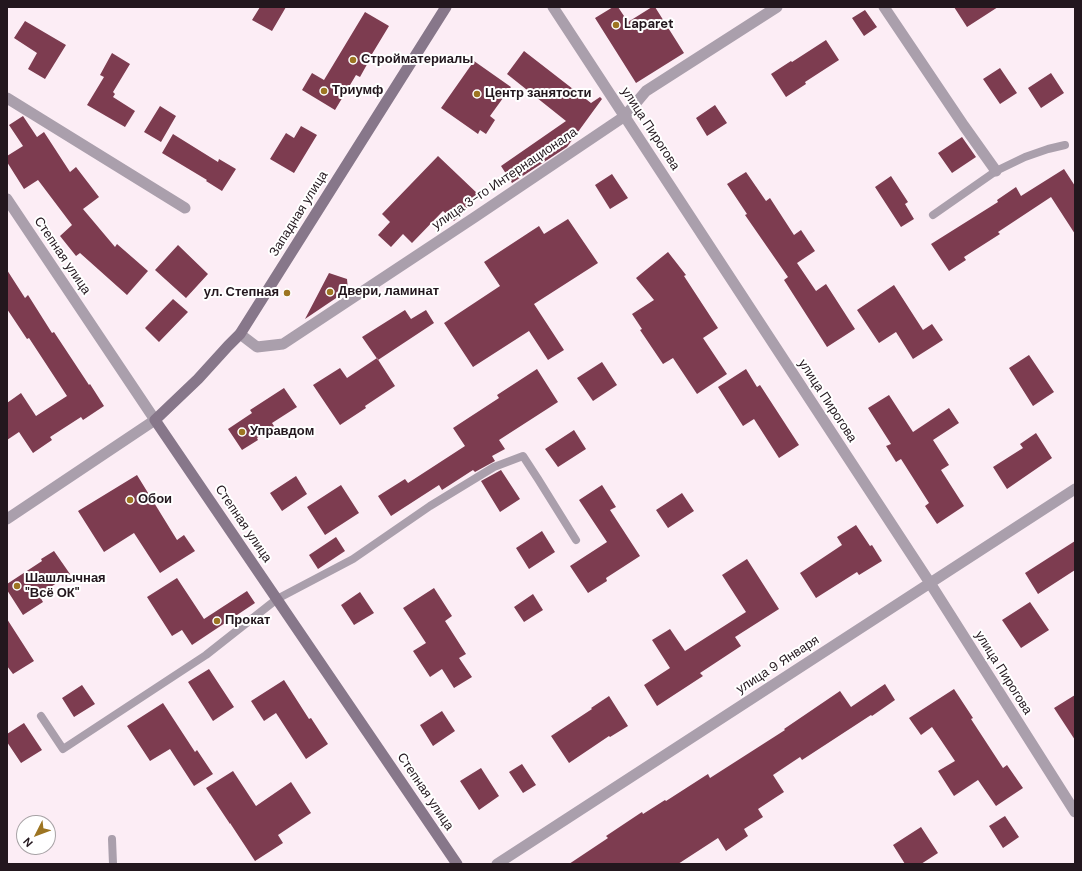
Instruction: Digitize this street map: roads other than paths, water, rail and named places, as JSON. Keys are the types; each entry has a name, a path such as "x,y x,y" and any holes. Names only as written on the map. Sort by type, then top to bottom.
{"main road":[{"name":"Западная улица","path":"155,420 198,379 240,334 446,7"},
{"name":"Степная улица","path":"155,420 456,864"}],"street":[{"name":"улица Пирогова","path":"553,7 930,583 1075,812"},
{"name":"улица 3-го Интернационала","path":"240,334 257,347 283,344 625,116 646,91 777,7"},
{"path":"884,7 996,171"},
{"path":"7,98 185,208"},
{"name":"Степная улица","path":"7,200 155,420"},
{"path":"7,519 155,420"},
{"name":"улица 9 Января","path":"496,864 1075,488"}],"lane":[{"path":"934,215 996,171 1025,157 1048,149 1065,146"},
{"path":"41,716 63,749 206,655 277,599 353,559 430,506 494,467 522,456 576,540"},
{"path":"112,839 113,864"}],"place":[{"name":"Laparet","path":"616,25"},
{"name":"Стройматериалы","path":"353,60"},
{"name":"Триумф","path":"324,91"},
{"name":"Центр занятости","path":"477,94"},
{"name":"Двери, ламинат","path":"330,292"},
{"name":"ул. Степная","path":"287,293"},
{"name":"Управдом","path":"242,432"},
{"name":"Обои","path":"130,500"},
{"name":"Шашлычная \"Всё ОК\"","path":"17,586"},
{"name":"Прокат","path":"217,621"}]}
